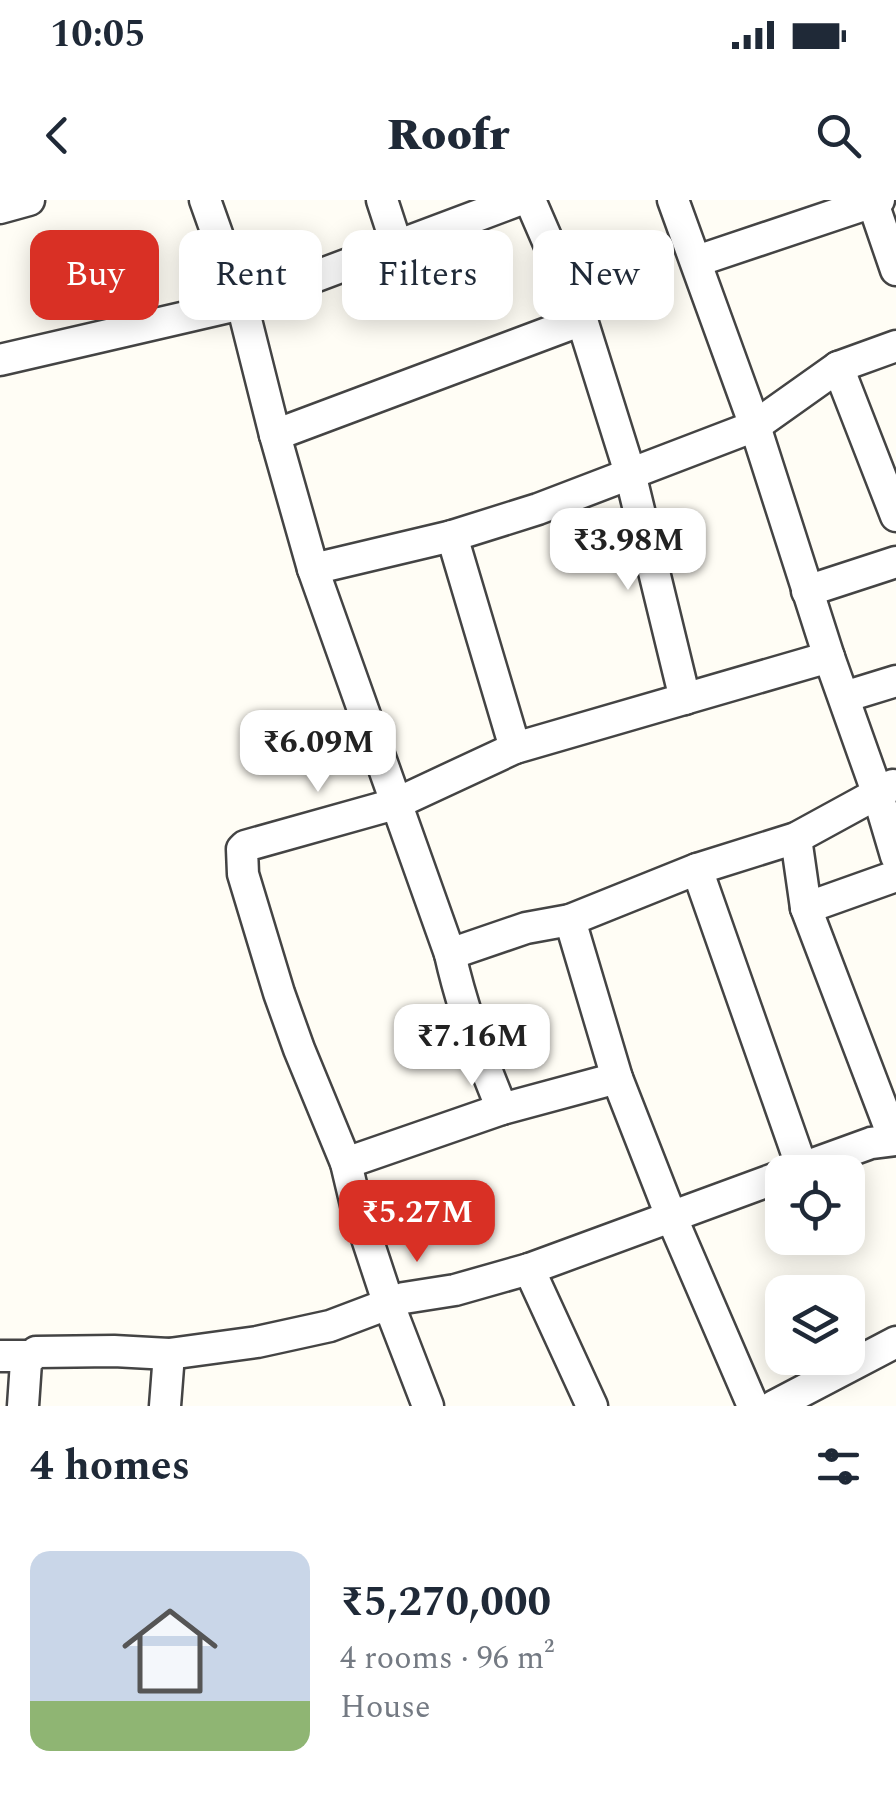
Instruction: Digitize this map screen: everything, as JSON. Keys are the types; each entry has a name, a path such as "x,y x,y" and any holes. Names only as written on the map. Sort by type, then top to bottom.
{"street":[{"path":"0,208 29,200"},
{"path":"204,200 215,230"},
{"path":"382,200 392,230"},
{"path":"439,230 519,200"},
{"path":"530,200 543,230"},
{"path":"673,200 755,426 829,657 887,788 896,856"},
{"path":"696,261 875,201 896,270"},
{"path":"0,360 179,319"},
{"path":"246,320 313,569 502,1110"},
{"path":"275,435 582,320 630,473 685,699"},
{"path":"313,569 452,536 538,509 755,426 838,367 896,346"},
{"path":"838,367 886,460 896,516"},
{"path":"452,536 515,748"},
{"path":"807,591 896,562"},
{"path":"428,1406 389,1305 346,1163 286,1012 243,874 241,852 245,846 395,804 515,748 829,657"},
{"path":"844,698 896,681"},
{"path":"450,954 526,928 570,920 697,870 796,838 887,788"},
{"path":"796,838 806,908 895,1140 871,1143 838,1155"},
{"path":"697,870 787,1155"},
{"path":"806,908 896,876"},
{"path":"570,920 617,1078 671,1216 754,1406"},
{"path":"346,1163 502,1110 617,1078"},
{"path":"15,1356 66,1351 170,1354 283,1337 330,1326 404,1298 455,1290 528,1269 765,1182"},
{"path":"528,1269 592,1406"},
{"path":"774,1406 891,1353"},
{"path":"166,1406 170,1354"},
{"path":"15,1356 26,1362 24,1406"}]}
